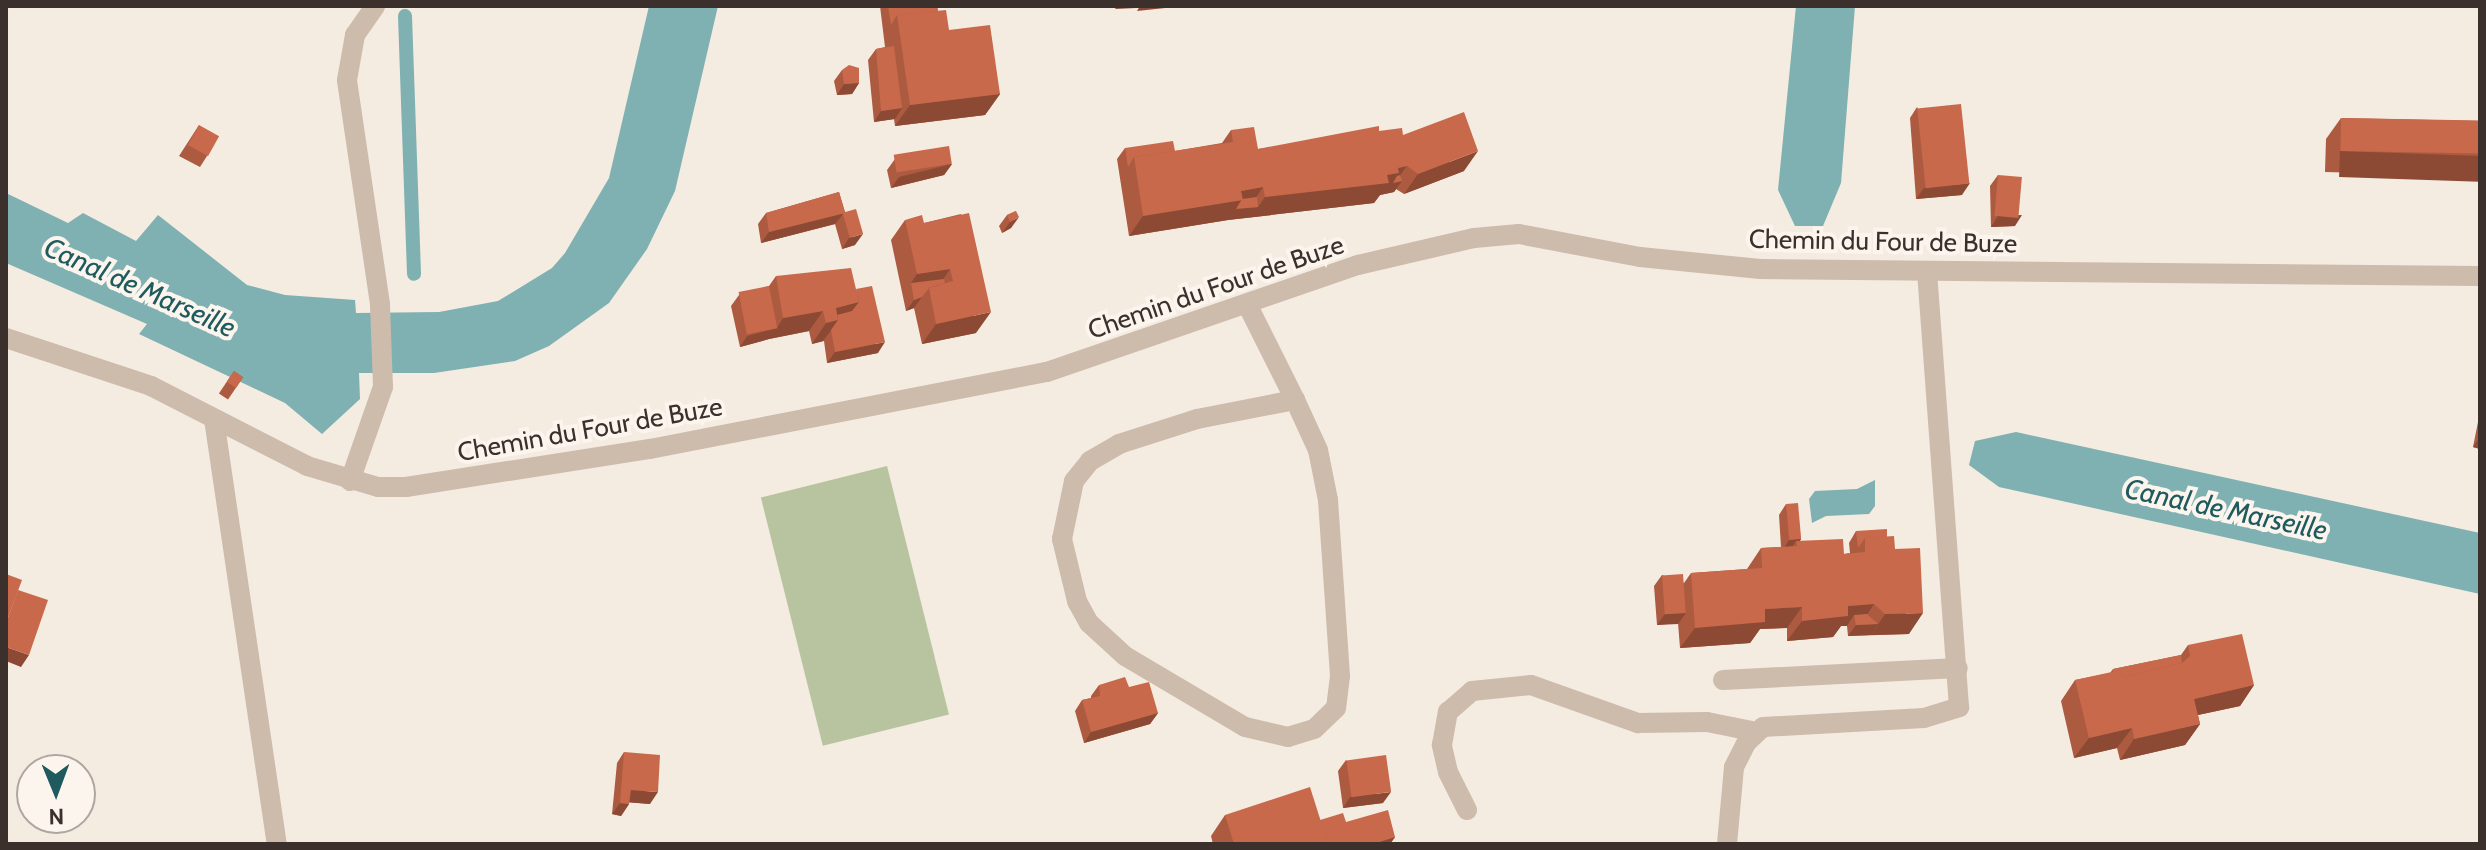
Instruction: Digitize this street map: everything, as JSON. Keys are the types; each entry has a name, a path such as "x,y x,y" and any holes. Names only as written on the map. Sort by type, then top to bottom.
{"street":[{"path":"350,481 383,387 380,304 347,80 355,35 375,6"},
{"name":"Chemin du Four de Buze","path":"6,338 151,386 307,466 350,481 406,487 650,449 1032,376 1412,250 1519,234 1640,257 1760,269 2480,276"},
{"path":"1467,810 1448,772 1442,745 1448,712 1472,691 1531,685 1638,723 1707,722 1757,732 1777,725 1924,718 1959,707 1927,271"},
{"path":"1248,306 1295,400 1325,469 1340,676 1336,708 1314,729 1288,737 1245,727 1125,656 1083,612 1062,539 1074,481 1090,461 1109,449 1197,419 1295,400"},
{"path":"214,419 277,844"},
{"path":"1723,680 1958,668"},
{"path":"1727,844 1734,767 1757,732"}],"green space":[{"path":"887,466 949,714 823,746 761,497"}],"water":[{"name":"Canal de Marseille","path":"649,6 718,6 675,191 647,249 609,303 549,346 515,361 434,373 359,373 360,399 322,434 285,403 139,334 147,324 6,263 6,193 68,223 83,213 136,241 158,215 247,285 285,295 355,300 356,313 439,312 498,301 552,268 565,253 609,178"},
{"path":"1796,6 1855,6 1841,183 1823,226 1795,226 1778,190"},
{"name":"Canal de Marseille","path":"2016,432 2480,533 2480,594 1999,487 1969,465 1975,441"},
{"path":"1875,480 1875,506 1869,514 1826,516 1812,523 1809,499 1815,491 1857,489"}],"building":[{"path":"888,6 937,6 938,11 897,15 891,25"},
{"path":"946,10 949,30 990,25 1000,94 910,105 897,15"},
{"path":"894,46 902,108 881,111 876,49"},
{"path":"849,65 859,68 859,83 844,84 842,70"},
{"path":"1961,104 1969,184 1926,188 1917,109"},
{"path":"1464,112 1478,151 1418,174 1407,166 1398,168 1399,173 1387,175 1389,183 1265,197 1263,187 1241,191 1243,200 1143,216 1134,157 1233,142 1231,130 1254,127 1258,149 1379,126 1379,131 1402,128 1403,135"},
{"path":"2341,118 2480,120 2479,153 2340,151"},
{"path":"199,125 219,136 208,156 188,145"},
{"path":"1173,141 1175,151 1134,157 1128,167 1125,148"},
{"path":"949,146 952,164 897,173 894,155"},
{"path":"1998,175 2022,177 2018,218 1994,216"},
{"path":"839,192 845,213 769,232 766,213"},
{"path":"1257,197 1258,207 1236,209 1242,199"},
{"path":"856,209 863,234 850,238 843,213"},
{"path":"1016,211 1019,217 1010,222 1007,215"},
{"path":"969,213 991,312 936,324 929,288 953,281 950,269 917,274 905,220 922,215 924,223"},
{"path":"851,268 859,302 836,308 838,320 826,323 823,311 783,318 776,276"},
{"path":"944,279 945,283 929,288 922,297 914,300 911,283"},
{"path":"769,286 777,328 747,334 739,292"},
{"path":"872,286 885,342 835,352 831,330 838,320 837,315 852,311 859,302 856,289"},
{"path":"234,371 243,377 236,388 227,382"},
{"path":"1798,503 1801,539 1789,540 1786,504"},
{"path":"1887,529 1887,537 1865,538 1858,548 1856,531"},
{"path":"1894,536 1895,549 1920,548 1923,613 1885,614 1874,604 1848,606 1848,616 1802,621 1802,607 1765,609 1765,622 1695,628 1691,573 1762,568 1761,548 1797,546 1796,541 1843,539 1844,554 1865,552 1865,538"},
{"path":"6,574 22,580 6,623"},
{"path":"1683,574 1686,613 1665,614 1662,575"},
{"path":"18,590 48,600 29,655 6,647 6,623"},
{"path":"1867,614 1878,624 1856,625 1854,615"},
{"path":"2242,634 2254,685 2194,699 2200,724 2134,739 2132,728 2089,738 2075,680 2121,670 2122,677 2182,663 2190,656 2188,645"},
{"path":"2181,655 2182,663 2122,677 2121,670 2113,672 2113,669"},
{"path":"1125,677 1129,687 1149,682 1158,713 1091,732 1082,700 1100,696 1099,685"},
{"path":"624,752 660,755 658,792 631,790 629,804 620,803"},
{"path":"1386,755 1391,792 1352,797 1346,761"},
{"path":"1310,787 1328,844 1234,844 1225,815"},
{"path":"1388,810 1395,837 1373,844 1328,844 1320,820 1343,813 1346,822"}],"waterway":[{"path":"405,16 414,274"}]}
